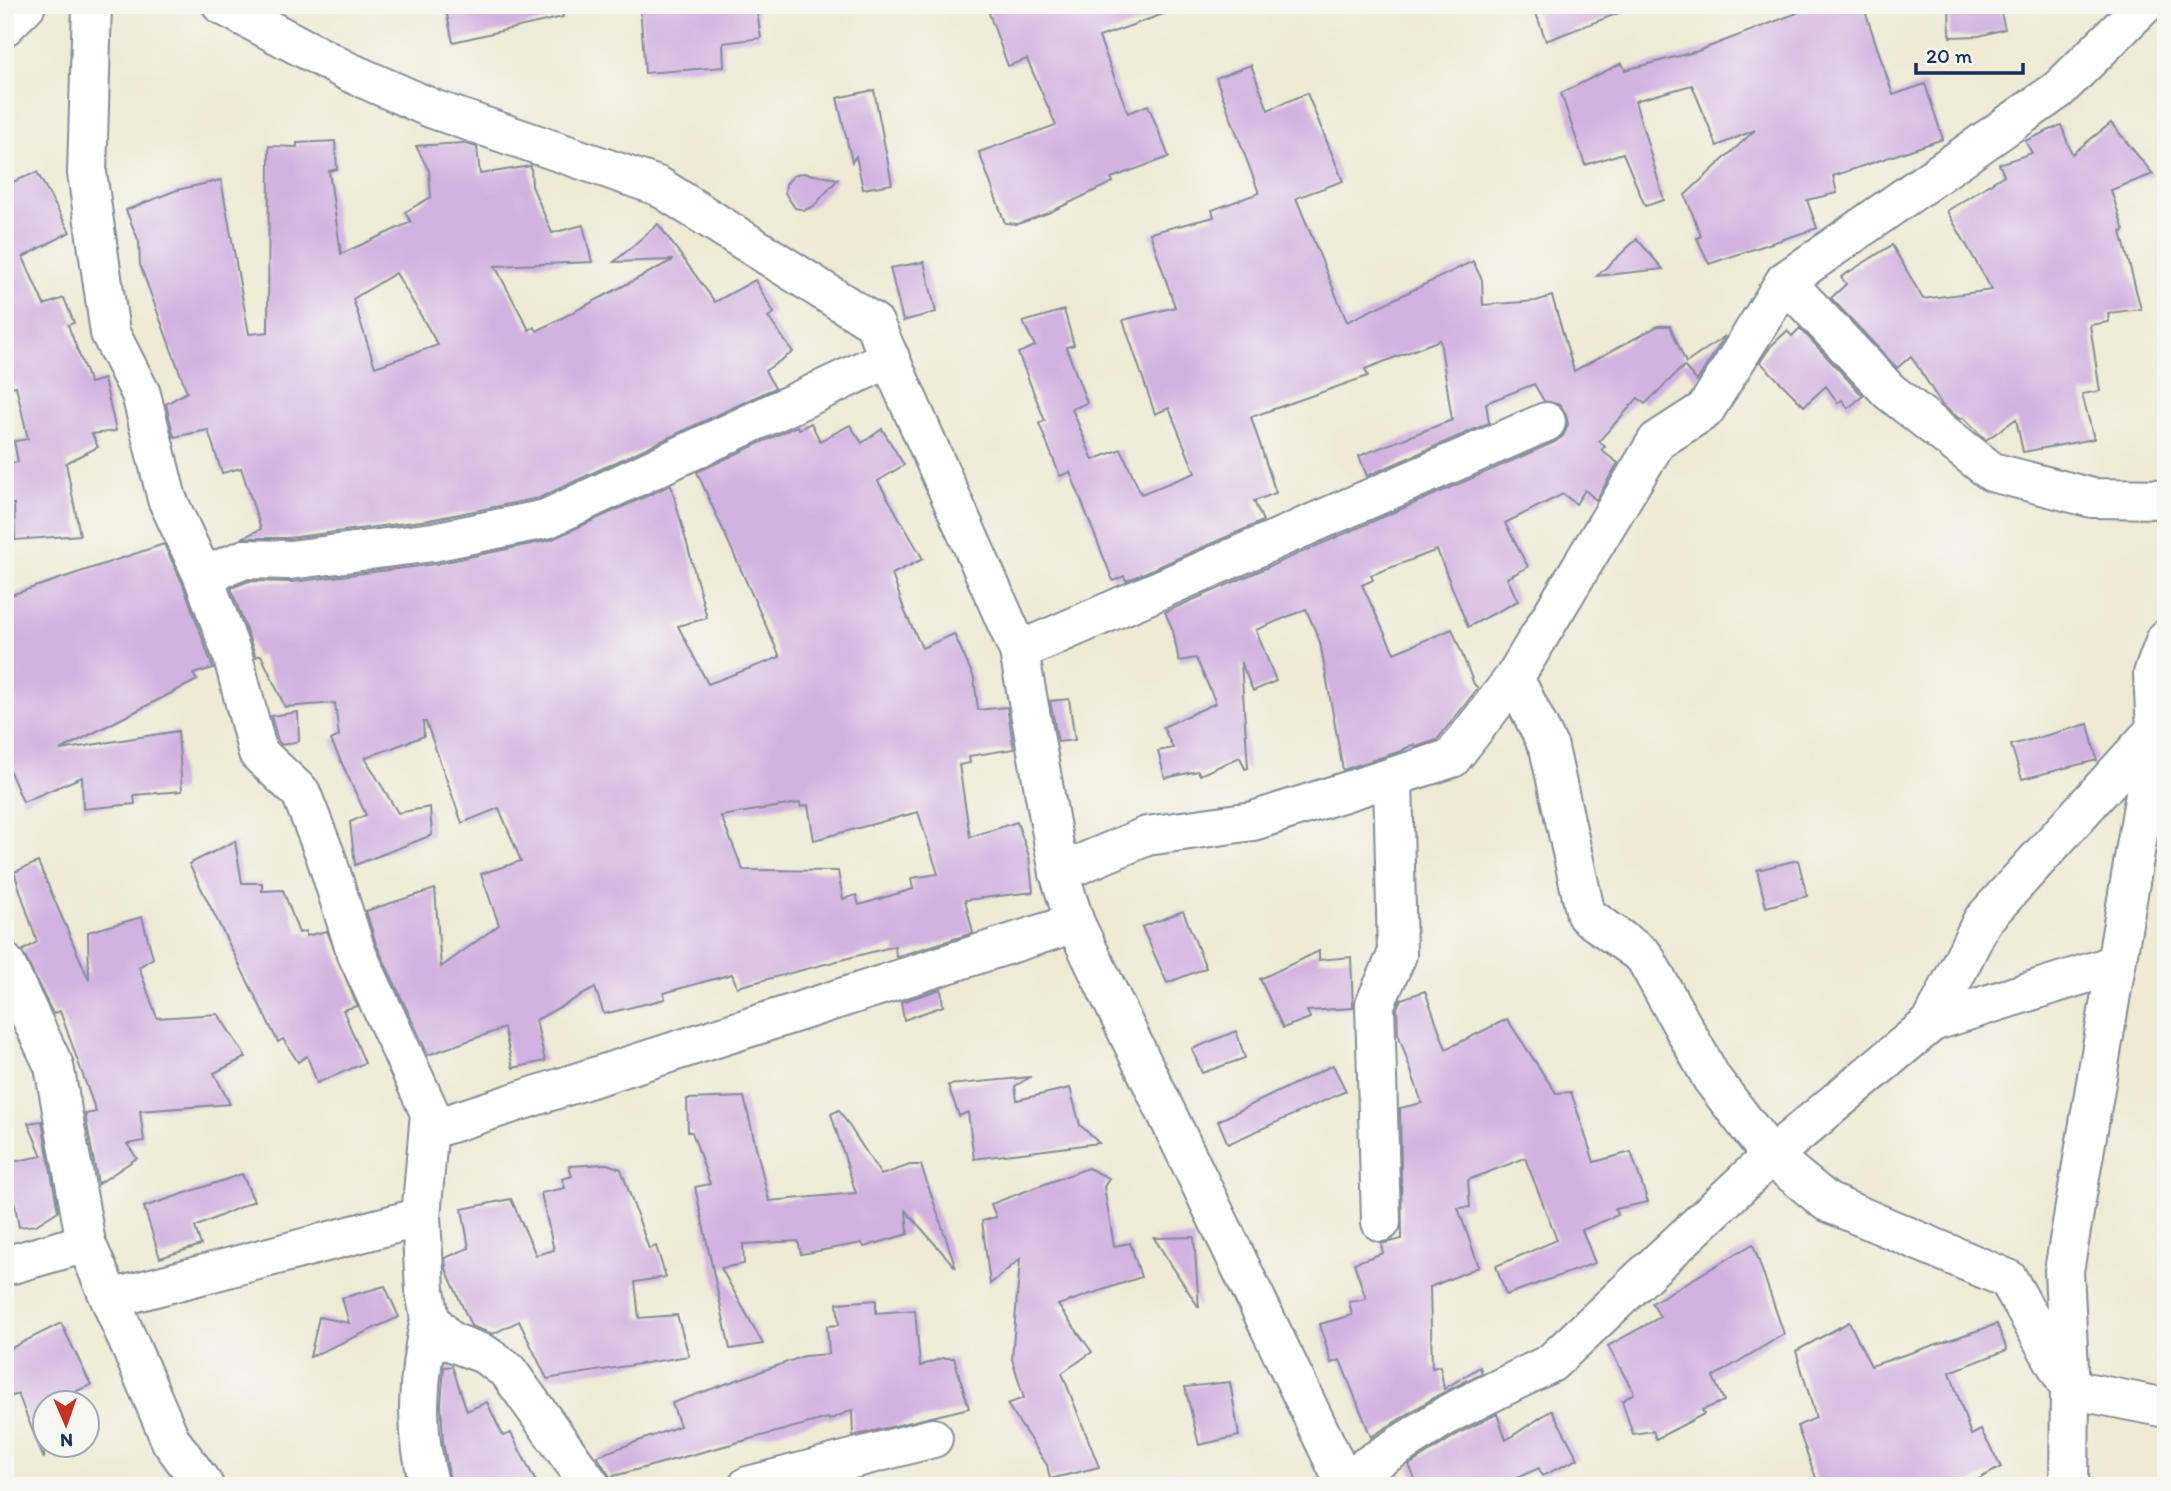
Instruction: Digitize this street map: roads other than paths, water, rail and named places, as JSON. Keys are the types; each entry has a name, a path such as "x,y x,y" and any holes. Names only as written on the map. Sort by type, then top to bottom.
{"street":[{"path":"5,26 26,5"},
{"path":"92,5 87,173 110,333 141,394 167,499 203,576 233,657 258,753 301,793 327,857 356,952 430,1113 421,1217 425,1290 430,1319 420,1366 419,1452 430,1486"},
{"path":"222,5 346,71 433,108 658,186 874,323 1019,652 1059,873 1075,923 1345,1483 1450,1413 1551,1363 1771,1156 1932,1022 2114,965"},
{"path":"1059,873 1147,836 1253,821 1452,758 1514,678 1657,441 1706,410 1785,281 2058,90 2144,5"},
{"path":"1785,281 1889,391 1992,472 2092,498 2166,499"},
{"path":"203,576 245,559 290,560 420,543 546,519 890,358"},
{"path":"1019,652 1546,422"},
{"path":"2069,1486 2070,1389 2064,1271 2155,729 2153,674 2166,639"},
{"path":"1514,678 1549,748 1586,915 1644,956 1712,1079 1771,1156 1828,1202 2008,1279 2070,1389 2166,1408"},
{"path":"1932,1022 1982,921 2155,729"},
{"path":"1381,1222 1375,1004 1397,955 1393,778"},
{"path":"429,1130 1075,923"},
{"path":"5,963 54,1066 86,1243 170,1441 205,1486"},
{"path":"110,1299 421,1217"},
{"path":"5,1266 86,1243"},
{"path":"430,1319 449,1341 484,1354 508,1371 591,1486"},
{"path":"748,1486 933,1438"}]}
